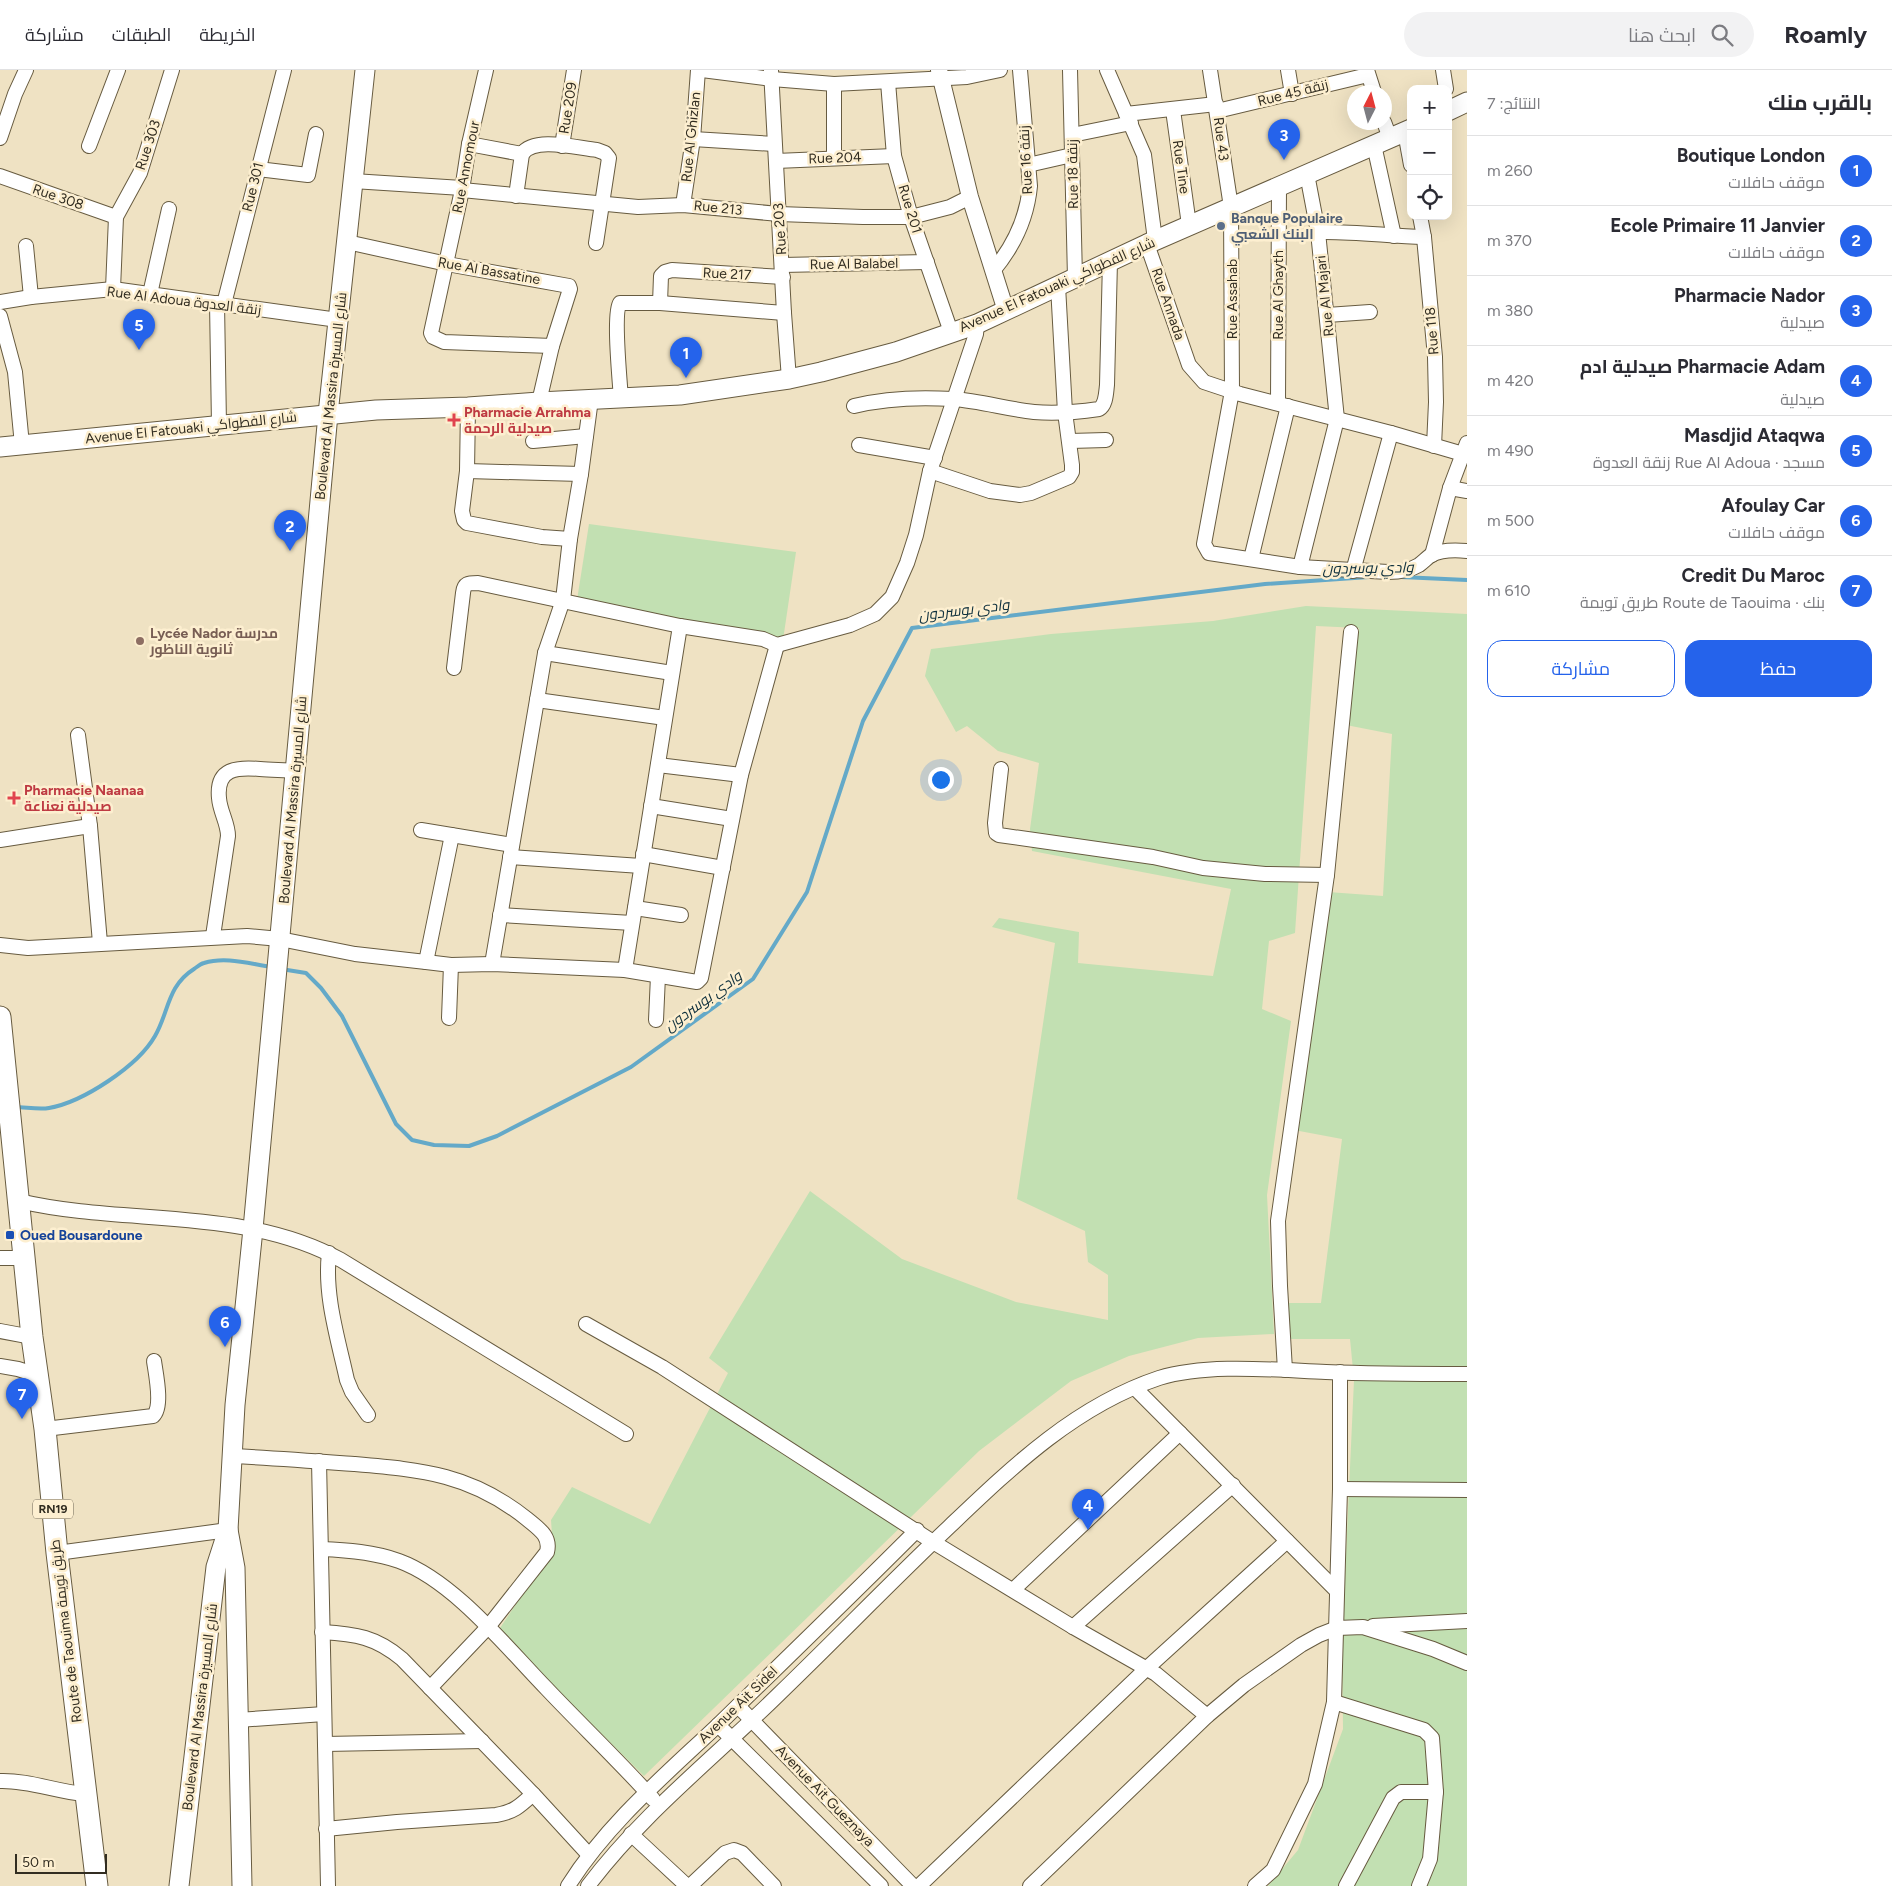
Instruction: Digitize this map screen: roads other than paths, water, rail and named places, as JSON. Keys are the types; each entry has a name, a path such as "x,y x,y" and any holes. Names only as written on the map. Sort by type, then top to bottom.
{"main road":[{"name":"Boulevard Al Massira شارع المسيرة","path":"242,1886 235,1568 228,1530 235,1405 280,944 328,414 365,70"},
{"name":"Avenue El Fatouaki شارع الفطواكي","path":"0,447 376,410 621,399 708,392 789,379 896,352 977,324 1151,242 1307,174 1393,133"},
{"name":"Route de Taouima طريق تويمة","path":"0,1017 12,1131 8,1172 19,1201 32,1337 45,1429 57,1553 97,1886"},
{"name":"Boulevard Al Massira شارع المسيرة","path":"179,1886 216,1566 228,1530"}],"street":[{"path":"0,138 15,94 26,70"},
{"path":"89,146 118,70"},
{"name":"Rue 303","path":"116,217 140,173 172,70"},
{"name":"Rue 301","path":"219,425 221,304 284,70"},
{"name":"Rue Annomour","path":"486,70 469,144 462,189 432,330 433,337 444,342 552,346"},
{"name":"Rue 209","path":"562,146 574,70"},
{"name":"Rue Al Ghizlan","path":"684,205 693,139 698,70"},
{"path":"702,70 772,75 834,84 888,82 940,74 973,77 1000,70"},
{"name":"Rue 16 زنقة","path":"993,272 1018,233 1026,210 1030,186 1020,70"},
{"name":"Rue 18 زنقة","path":"1070,70 1075,278"},
{"name":"Rue Annada","path":"1107,70 1142,147 1147,167 1151,242 1189,365 1204,382 1232,391"},
{"name":"Rue 43","path":"1210,70 1231,208"},
{"path":"1288,70 1292,94"},
{"path":"1443,70 1445,85"},
{"path":"1368,73 1372,85"},
{"name":"Rue 45 زنقة","path":"1072,135 1129,119 1174,110 1217,108 1292,94 1368,73"},
{"path":"940,74 970,197 1006,311"},
{"name":"Rue 203","path":"772,75 774,144 789,379"},
{"name":"Rue 201","path":"888,82 894,156 912,217 952,332"},
{"path":"834,84 834,158"},
{"name":"Rue Tine","path":"1174,110 1189,225"},
{"path":"1393,133 1407,158"},
{"path":"1393,133 1394,236"},
{"path":"258,169 308,175 316,134"},
{"path":"693,139 774,144"},
{"path":"469,144 522,154"},
{"path":"516,196 522,154 524,150 535,145 597,150 607,155 609,158 596,242"},
{"path":"1028,165 1072,155"},
{"name":"Rue 204","path":"776,161 894,156"},
{"name":"Rue Al Majari","path":"1300,567 1337,419 1318,232 1307,174"},
{"name":"Rue 308","path":"0,176 116,217"},
{"name":"Rue 213","path":"353,181 462,189 638,207 684,205 778,214 863,217 912,217 950,207 970,197"},
{"name":"Rue Al Ghayth","path":"1251,559 1283,405 1278,186"},
{"name":"Rue Assahab","path":"1231,208 1232,391 1204,544 1208,553 1251,559"},
{"path":"150,294 169,209"},
{"path":"113,289 116,217"},
{"name":"Rue 118","path":"1421,220 1435,357 1436,402 1434,446"},
{"path":"1318,232 1356,232 1424,237"},
{"name":"Rue Al Bassatine","path":"347,242 447,264 569,286 570,289 552,346"},
{"path":"26,246 31,297"},
{"path":"854,406 869,402 907,398 955,399 1034,412 1099,409 1104,402 1107,385 1110,261"},
{"name":"Rue Al Balabel","path":"783,271 927,262"},
{"name":"Rue 217","path":"660,304 661,274 672,270 783,271"},
{"path":"930,471 990,491 1011,495 1025,495 1070,477 1072,472 1070,441 1065,412 1058,286"},
{"name":"Rue Al Adoua زنقة العدوة","path":"0,302 113,289 338,320"},
{"path":"621,399 618,307 620,303 636,302 784,313"},
{"path":"1327,315 1370,312"},
{"path":"0,316 15,372 22,445"},
{"path":"454,668 465,585 478,583 680,626 763,638 777,645 850,625 875,614 892,597 907,563 916,535 930,471 976,334 977,324"},
{"path":"539,402 552,346"},
{"path":"1232,391 1434,446 1465,449 1450,488 1432,555"},
{"path":"492,964 545,653 562,600 591,400"},
{"path":"468,407 467,471 462,511 464,520 542,537 570,539"},
{"path":"1352,570 1391,433"},
{"path":"532,441 586,436"},
{"path":"1070,441 1106,440"},
{"path":"860,445 935,458"},
{"path":"467,471 581,474"},
{"path":"1450,488 1467,491"},
{"path":"1251,559 1300,567 1399,572 1420,564 1432,555 1467,551"},
{"path":"625,970 680,626"},
{"path":"1285,1370 1278,1221 1326,874 1351,632"},
{"path":"0,945 28,948 100,942 247,936 280,944 451,965 492,964 625,970 695,983 701,978 741,775 777,645"},
{"path":"545,653 672,673"},
{"path":"537,700 665,718"},
{"path":"78,735 90,826 100,942"},
{"path":"658,764 741,775"},
{"path":"213,936 228,836 219,797 221,778 227,772 237,768 296,771"},
{"path":"1001,768 994,823 996,833 999,835 1153,857 1203,868 1265,874 1326,874"},
{"path":"651,806 732,819"},
{"path":"0,840 90,826"},
{"path":"421,830 452,835 511,851 723,868"},
{"path":"426,962 452,835"},
{"path":"635,908 681,915"},
{"path":"500,915 632,923"},
{"path":"449,1018 451,965"},
{"path":"656,1020 658,976"},
{"path":"19,1201 86,1211 253,1229 294,1239 328,1253 626,1434"},
{"path":"328,1253 329,1293 347,1380 355,1398 368,1414"},
{"path":"0,1258 24,1258"},
{"path":"586,1324 662,1367 933,1542 1164,1680 1207,1716"},
{"path":"0,1331 32,1337"},
{"path":"45,1429 152,1416 158,1409 159,1404 154,1361"},
{"path":"0,1366 37,1375"},
{"name":"Avenue Ait Sidel","path":"588,1886 631,1834 752,1721 933,1542 1002,1477 1059,1429 1098,1406 1135,1388 1184,1372 1285,1370 1467,1374"},
{"path":"1255,1886 1272,1870 1315,1784 1334,1702 1340,1489 1340,1372"},
{"path":"1135,1388 1337,1591"},
{"path":"1013,1590 1180,1433"},
{"path":"232,1456 319,1461 429,1472 457,1480 501,1499 543,1532 548,1541 547,1552 488,1627 430,1688"},
{"path":"319,1461 328,1886"},
{"path":"1073,1627 1233,1485"},
{"path":"1340,1489 1467,1490"},
{"path":"57,1553 228,1530"},
{"name":"Avenue Ait Sidel","path":"568,1886 588,1855 647,1792 738,1706 917,1530"},
{"path":"919,1886 1146,1669 1287,1540"},
{"path":"321,1549 369,1553 400,1561 430,1577 451,1593 488,1627 647,1792 659,1807"},
{"path":"1030,1886 1207,1716 1244,1685 1301,1645 1337,1628 1467,1621"},
{"path":"1363,1627 1433,1649 1467,1663"},
{"path":"322,1632 349,1634 370,1639 388,1647 402,1659 533,1794 588,1855"},
{"path":"1334,1702 1424,1730 1432,1738 1436,1792 1430,1859 1420,1886"},
{"name":"Avenue Ait Gueznaya","path":"738,1706 913,1886"},
{"path":"238,1720 324,1714"},
{"name":"Avenue Ait Gueznaya","path":"718,1725 881,1886"},
{"path":"325,1744 482,1741"},
{"path":"0,1781 13,1781 85,1794"},
{"path":"1346,1886 1393,1798 1402,1792 1436,1792"},
{"path":"326,1829 510,1813 533,1794"},
{"path":"631,1834 688,1886 725,1852 734,1850 742,1853 774,1886"}],"waterway":[{"name":"وادي بوسردون","path":"281,969 306,973 321,988 342,1016 396,1124 412,1140 434,1145 469,1146 497,1136 631,1067 753,979 807,892 863,721 912,628 1265,584 1369,577"},
{"name":"وادي بوسردون","path":"1401,577 1467,580"},
{"name":"وادي بوسردون","path":"15,1107 45,1109 63,1104 93,1090 123,1070 136,1059 155,1036 178,983 201,964 229,960 272,967"}],"place":[{"name":"Pharmacie Nador","path":"1284,160"},
{"name":"Banque Populaire البنك الشعبي","path":"1221,226"},
{"name":"Masdjid Ataqwa","path":"139,350"},
{"name":"Boutique London","path":"686,378"},
{"name":"Pharmacie Arrahma صيدلية الرحمة","path":"454,420"},
{"name":"Ecole Primaire 11 Janvier","path":"290,551"},
{"name":"Lycée Nador مدرسة ثانوية الناظور","path":"140,641"},
{"name":"Pharmacie Naanaa صيدلية نعناعة","path":"14,798"},
{"name":"Oued Bousardoune","path":"10,1235"},
{"name":"Afoulay Car","path":"225,1347"},
{"name":"Credit Du Maroc","path":"22,1419"},
{"name":"Pharmacie Adam صيدلية ادم","path":"1088,1530"}]}
